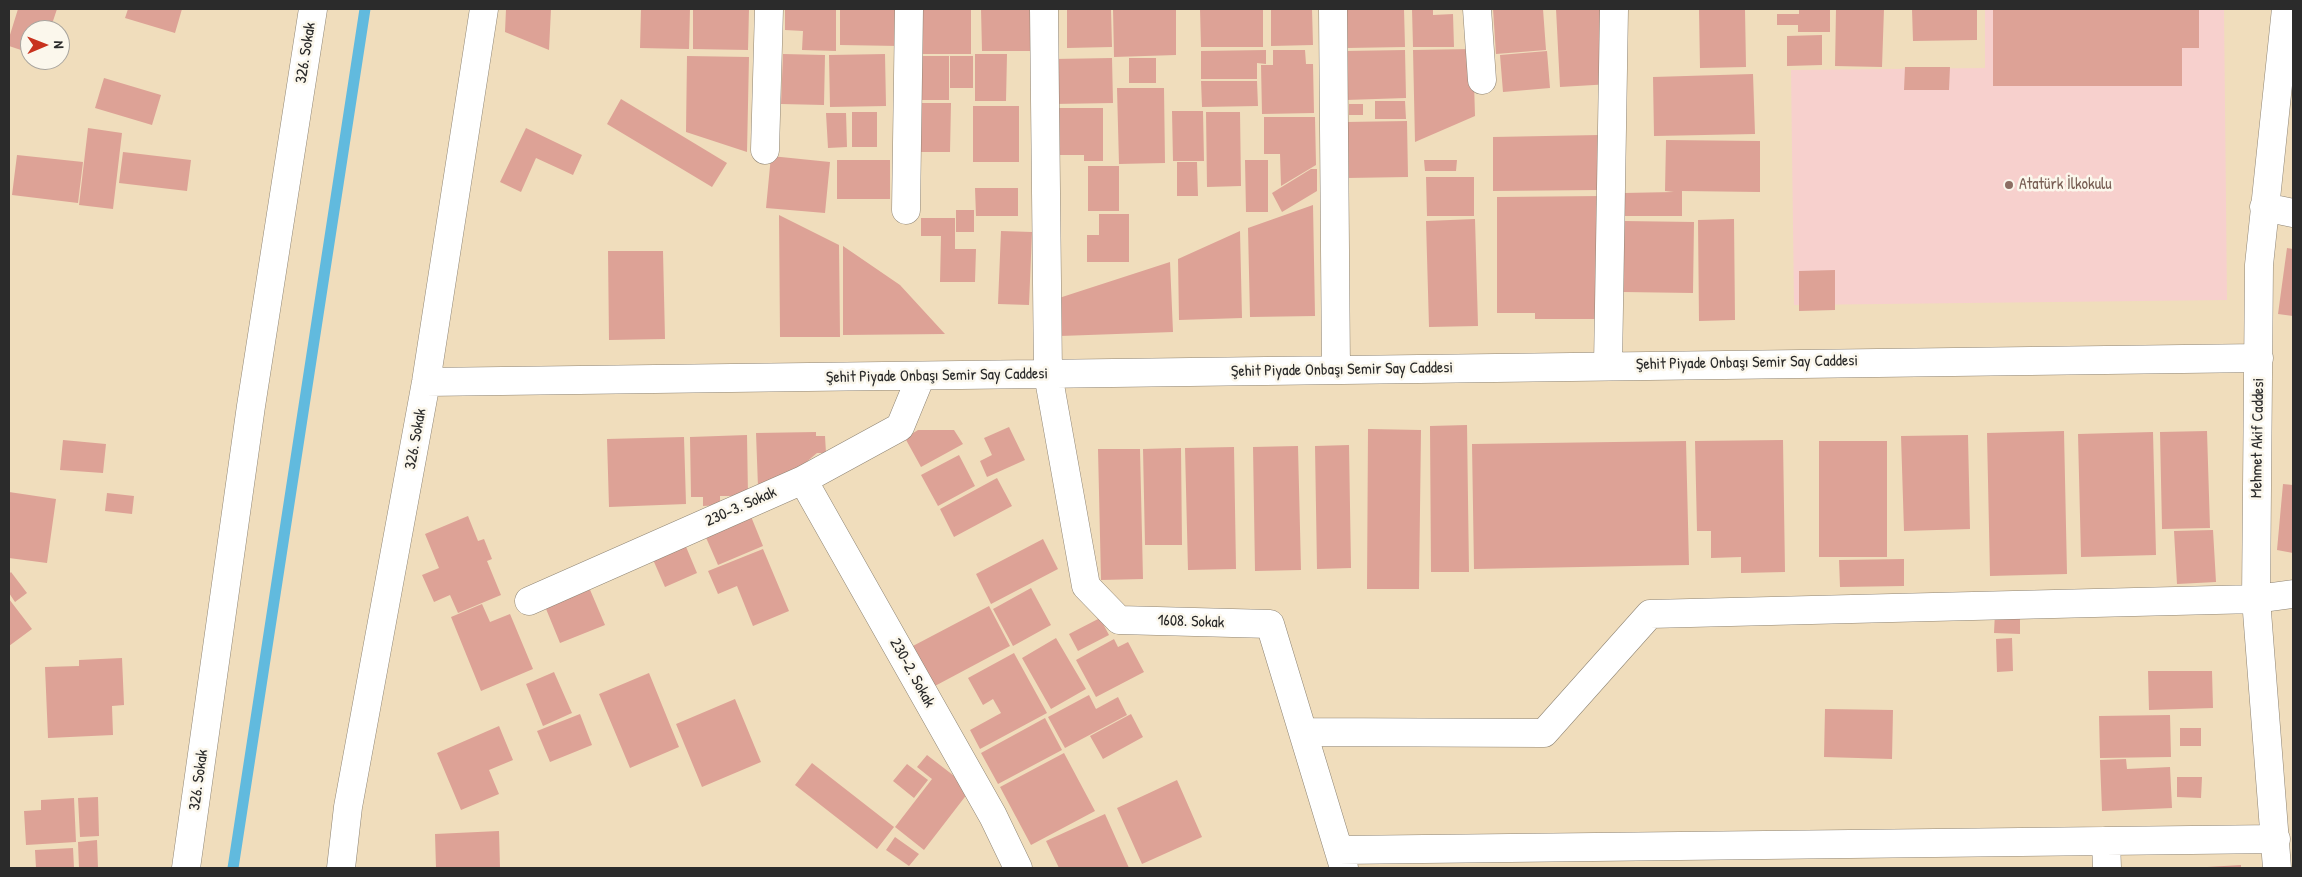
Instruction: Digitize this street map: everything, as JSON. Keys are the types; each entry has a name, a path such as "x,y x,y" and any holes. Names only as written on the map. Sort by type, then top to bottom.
{"street":[{"name":"326. Sokak","path":"186,868 251,406 313,9"},
{"name":"326. Sokak","path":"341,868 348,807 426,382 484,9"},
{"path":"764,150 769,9"},
{"path":"906,210 909,9"},
{"path":"1044,9 1048,374"},
{"path":"1334,9 1336,370"},
{"path":"1477,9 1482,80"},
{"path":"1608,365 1614,9"},
{"name":"Mehmet Akif Caddesi","path":"2277,868 2256,599 2260,265 2264,207 2286,9"},
{"path":"2264,207 2293,213"},
{"name":"Şehit Piyade Onbaşı Semir Say Caddesi","path":"426,382 1608,365 2259,358"},
{"name":"1608. Sokak","path":"1048,374 1086,586 1119,620 1270,624 1341,859"},
{"name":"230-3. Sokak","path":"528,601 803,480 900,427 921,376"},
{"name":"230-2. Sokak","path":"803,480 988,807 1018,868"},
{"path":"1303,732 1544,733 1650,614 2256,599 2293,594"},
{"path":"1341,859 1707,857 2106,841 2276,839"},
{"path":"2106,841 2106,868"}],"shaded area":[{"name":"Atatürk İlkokulu","path":"1985,9 2224,9 2227,300 1794,305 1791,70 1985,68"}],"building":[{"path":"18,9 57,9 53,20 20,20 20,50 9,46 9,38"},
{"path":"128,9 182,9 175,33 125,18"},
{"path":"506,9 551,9 549,50 505,32"},
{"path":"641,9 690,9 689,49 640,48"},
{"path":"693,9 749,9 748,50 693,49"},
{"path":"785,9 836,9 836,51 802,50 803,31 785,30"},
{"path":"840,9 899,9 899,46 840,45"},
{"path":"915,9 971,9 971,54 915,54"},
{"path":"981,9 1035,9 1035,51 982,51"},
{"path":"1067,9 1111,9 1112,47 1067,48"},
{"path":"1113,9 1176,9 1176,55 1114,57"},
{"path":"1200,9 1263,9 1263,47 1201,47"},
{"path":"1271,9 1312,9 1313,45 1271,46"},
{"path":"1346,9 1404,9 1405,47 1347,48"},
{"path":"1412,9 1433,9 1433,15 1453,14 1454,47 1413,47"},
{"path":"1493,9 1543,9 1546,50 1496,54"},
{"path":"1556,9 1607,9 1611,84 1560,87"},
{"path":"1699,9 1745,9 1746,67 1700,68"},
{"path":"1799,9 1830,9 1830,32 1798,32 1798,25 1777,25 1777,14 1799,14"},
{"path":"1836,9 1884,9 1882,67 1835,66"},
{"path":"1912,9 1977,9 1977,40 1913,41"},
{"path":"1993,9 2199,9 2199,48 2182,48 2182,86 1993,86"},
{"path":"1822,35 1822,65 1787,66 1787,36"},
{"path":"1473,49 1475,116 1415,142 1413,50"},
{"path":"1266,50 1266,64 1257,63 1257,79 1201,79 1201,51"},
{"path":"1273,50 1305,50 1306,64 1313,64 1314,113 1262,114 1261,65 1273,65"},
{"path":"1405,50 1406,98 1346,100 1345,51"},
{"path":"1547,51 1550,88 1503,92 1500,55"},
{"path":"783,54 825,55 824,105 781,104"},
{"path":"885,54 886,106 830,107 829,55"},
{"path":"975,54 1007,54 1006,101 975,101"},
{"path":"687,56 749,57 747,152 686,132"},
{"path":"919,56 949,56 949,100 919,100"},
{"path":"950,56 973,56 973,88 950,88"},
{"path":"1112,58 1113,103 1053,104 1053,59"},
{"path":"1129,58 1156,58 1156,83 1129,83"},
{"path":"1905,67 1950,67 1949,90 1904,90"},
{"path":"1753,74 1755,134 1654,136 1653,77"},
{"path":"104,78 161,95 152,125 95,108"},
{"path":"1201,81 1257,81 1258,106 1202,107"},
{"path":"1117,88 1164,88 1165,163 1119,164"},
{"path":"621,99 727,163 712,187 607,124"},
{"path":"1375,101 1405,101 1406,119 1375,119"},
{"path":"918,103 951,103 950,152 918,152"},
{"path":"1349,104 1363,104 1363,115 1349,115"},
{"path":"973,106 1019,106 1019,162 973,162"},
{"path":"1058,108 1103,108 1103,161 1084,161 1084,155 1058,155"},
{"path":"1172,111 1203,111 1204,161 1173,161"},
{"path":"852,112 877,112 877,147 852,147"},
{"path":"1206,112 1240,112 1241,186 1207,187"},
{"path":"826,113 846,113 847,147 828,148"},
{"path":"1264,117 1315,117 1316,165 1281,186 1280,154 1264,154"},
{"path":"1407,121 1408,177 1347,178 1346,122"},
{"path":"88,128 122,133 113,209 79,205"},
{"path":"526,128 582,155 573,175 536,158 521,192 500,182"},
{"path":"1599,135 1599,190 1493,191 1493,137"},
{"path":"1666,140 1760,141 1760,192 1682,191 1682,216 1624,216 1623,193 1674,192 1665,191"},
{"path":"123,152 191,160 187,191 119,183"},
{"path":"17,155 83,162 78,203 12,195"},
{"path":"771,156 830,162 825,213 766,208"},
{"path":"837,160 890,160 890,199 837,199"},
{"path":"1245,160 1268,160 1268,212 1246,212"},
{"path":"1424,160 1457,160 1456,171 1425,171"},
{"path":"1177,162 1197,162 1198,196 1177,196"},
{"path":"1088,166 1119,166 1119,211 1088,211"},
{"path":"1311,169 1317,169 1317,191 1282,212 1272,193"},
{"path":"1426,177 1474,177 1474,216 1427,216"},
{"path":"975,188 1018,188 1018,216 976,216"},
{"path":"1602,196 1603,319 1535,319 1535,313 1497,313 1497,197"},
{"path":"1313,205 1315,316 1250,317 1248,228"},
{"path":"956,210 974,210 974,232 956,232"},
{"path":"1099,214 1129,214 1129,262 1087,262 1087,235 1099,235"},
{"path":"779,215 839,245 840,337 780,337"},
{"path":"921,218 955,218 955,249 976,249 975,282 940,282 941,236 921,236"},
{"path":"1475,219 1478,326 1429,327 1426,221"},
{"path":"1734,219 1735,320 1699,321 1698,220"},
{"path":"1624,221 1694,222 1693,293 1623,292"},
{"path":"1001,231 1032,232 1029,305 998,304"},
{"path":"1240,231 1242,318 1179,320 1178,259"},
{"path":"843,246 900,285 945,334 843,335"},
{"path":"2287,248 2293,249 2293,316 2278,314"},
{"path":"608,251 663,251 665,339 609,340"},
{"path":"1170,262 1173,332 1060,336 1059,298"},
{"path":"1835,270 1835,310 1799,311 1799,271"},
{"path":"1467,425 1469,572 1431,572 1430,426"},
{"path":"1009,427 1025,460 987,477 980,461 992,455 984,438"},
{"path":"1368,429 1421,430 1419,589 1367,589"},
{"path":"918,430 954,430 963,444 921,467 905,438"},
{"path":"2064,431 2067,574 1990,576 1987,433"},
{"path":"2207,431 2210,528 2162,529 2160,432"},
{"path":"816,432 816,436 825,436 826,453 817,453 778,486 758,487 756,433"},
{"path":"2153,432 2156,555 2081,557 2078,434"},
{"path":"747,435 748,496 720,496 720,505 703,506 703,497 691,497 690,437"},
{"path":"1968,435 1970,529 1904,531 1901,436"},
{"path":"684,437 686,504 609,507 607,439"},
{"path":"63,440 106,444 103,473 60,470"},
{"path":"1783,440 1785,572 1741,573 1741,557 1711,558 1711,531 1697,531 1695,441"},
{"path":"1686,441 1689,565 1474,569 1472,444"},
{"path":"1819,441 1887,441 1887,557 1819,557"},
{"path":"1349,445 1351,568 1317,569 1315,446"},
{"path":"1298,446 1301,570 1255,571 1253,447"},
{"path":"1234,447 1236,569 1188,570 1185,448"},
{"path":"1181,448 1182,545 1145,545 1143,449"},
{"path":"1098,449 1140,449 1143,579 1101,580"},
{"path":"959,455 975,486 938,506 921,475"},
{"path":"997,478 1012,506 954,537 940,509"},
{"path":"2283,484 2293,485 2293,553 2277,550"},
{"path":"9,492 56,499 47,563 9,558"},
{"path":"107,493 134,496 132,514 105,511"},
{"path":"750,514 763,546 718,565 704,533"},
{"path":"468,516 478,541 484,539 492,559 487,561 501,595 458,613 450,595 434,602 422,575 439,568 425,534"},
{"path":"2213,530 2216,582 2177,584 2174,531"},
{"path":"1043,539 1058,569 991,604 976,574"},
{"path":"684,542 697,573 665,587 651,555"},
{"path":"763,549 789,611 753,626 737,586 718,594 708,571"},
{"path":"1904,559 1904,586 1840,587 1839,560"},
{"path":"11,572 27,593 15,602 9,593 9,574"},
{"path":"588,585 605,625 560,643 544,604"},
{"path":"1031,588 1051,625 1013,646 993,609"},
{"path":"9,599 32,629 9,646"},
{"path":"482,604 490,622 510,614 533,669 481,691 451,617"},
{"path":"989,606 1010,646 933,687 911,647"},
{"path":"1995,612 2020,613 2020,634 1994,633"},
{"path":"1100,618 1109,635 1078,651 1069,634"},
{"path":"1056,638 1086,689 1051,709 1022,658"},
{"path":"2012,638 2013,671 1997,672 1996,639"},
{"path":"1114,639 1118,647 1128,642 1144,672 1096,697 1076,660"},
{"path":"1014,653 1047,713 980,749 970,730 1001,713 993,699 983,705 968,678"},
{"path":"122,658 124,705 112,706 113,735 48,738 45,667 79,666 79,660"},
{"path":"2148,671 2212,671 2213,708 2149,710"},
{"path":"554,672 572,713 543,726 526,684"},
{"path":"649,673 679,747 630,768 599,694"},
{"path":"1089,695 1096,709 1118,697 1127,715 1065,748 1048,717"},
{"path":"735,699 761,762 702,787 676,724"},
{"path":"1825,709 1893,710 1892,759 1824,757"},
{"path":"580,714 592,745 550,762 537,731"},
{"path":"1131,714 1143,737 1103,759 1090,736"},
{"path":"2170,715 2171,757 2100,758 2099,716"},
{"path":"1045,718 1062,750 998,784 981,753"},
{"path":"499,726 513,760 489,770 499,794 461,810 437,753"},
{"path":"2180,728 2201,728 2201,746 2180,746"},
{"path":"1064,753 1095,811 1031,845 1000,787"},
{"path":"927,755 971,789 924,850 895,827 932,779 917,767"},
{"path":"2126,759 2127,769 2170,767 2172,808 2102,811 2100,760"},
{"path":"812,763 894,827 877,849 795,785"},
{"path":"907,764 928,780 914,798 893,781"},
{"path":"2177,777 2202,777 2201,798 2177,797"},
{"path":"1177,780 1202,837 1142,864 1117,808"},
{"path":"98,797 99,836 80,837 78,798"},
{"path":"74,798 76,842 26,845 24,811 41,810 41,800"},
{"path":"1105,814 1129,868 1059,868 1046,841"},
{"path":"499,831 500,868 436,868 435,834"},
{"path":"895,837 919,854 909,866 886,850"},
{"path":"97,840 98,868 79,868 78,842"},
{"path":"73,848 74,868 36,868 35,850"},
{"path":"2241,865 2241,868 2207,868 2207,867"}],"waterway":[{"path":"233,868 365,9"}],"place":[{"name":"Atatürk İlkokulu","path":"2009,185"}]}
